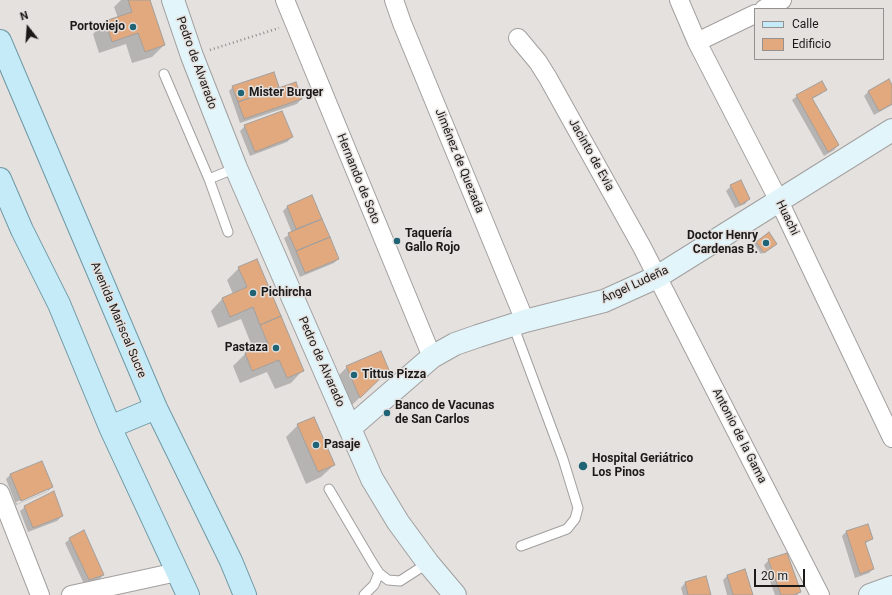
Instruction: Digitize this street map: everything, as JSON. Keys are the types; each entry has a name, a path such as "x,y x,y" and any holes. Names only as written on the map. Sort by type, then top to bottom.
{"main road":[{"name":"Avenida Mariscal Sucre","path":"0,41 156,408 231,561 245,595"},
{"path":"0,179 22,230 59,304 110,427 188,595"},
{"path":"110,427 156,408"}],"street":[{"name":"Pedro de Alvarado","path":"173,0 192,56 236,168 372,479 398,522 428,563 455,595"},
{"name":"Hernando de Soto","path":"285,0 432,357"},
{"name":"Jiménez de Quezada","path":"394,0 519,323"},
{"name":"Huachi","path":"679,0 697,42 779,201 892,438"},
{"path":"766,8 782,0"},
{"path":"697,42 754,14"},
{"name":"Jacinto de Evia","path":"518,38 538,62 548,78 639,240 657,277"},
{"name":"Ángel Ludeña","path":"350,428 432,357 455,344 519,323 604,301 657,277 892,130"},
{"name":"Antonio de la Gama","path":"657,277 820,595"},
{"path":"0,493 40,595"},
{"path":"71,595 177,572"},
{"path":"870,595 892,588"}],"lane":[{"path":"164,74 209,179 228,232"},
{"path":"209,179 236,168"},
{"path":"519,323 578,508 575,519 566,529 521,546"},
{"path":"329,489 379,573 388,580 400,581 428,563"},
{"path":"364,595 374,585 379,573"}],"path":[{"path":"192,56 294,24"}],"building":[{"name":"Portoviejo","path":"128,0 150,0 165,45 145,52 138,33 112,42 105,21 132,12"},
{"path":"274,72 279,87 238,102 232,86"},
{"path":"889,79 892,85 892,104 879,111 868,91"},
{"path":"822,81 827,90 812,98 839,145 828,152 796,95"},
{"path":"296,82 302,99 244,119 238,102"},
{"path":"282,111 293,137 255,152 244,125"},
{"path":"741,180 750,199 740,205 730,185"},
{"path":"312,195 322,219 296,229 287,206"},
{"path":"322,219 330,237 296,251 288,233"},
{"name":"Doctor Henry Cardenas B.","path":"769,232 777,244 764,253 756,242"},
{"path":"330,237 339,259 305,273 296,251"},
{"name":"Pichircha","path":"257,259 281,316 260,325 253,307 230,317 222,298 247,287 238,267"},
{"name":"Pastaza","path":"281,316 304,371 287,378 279,360 252,371 245,353 268,344 260,325"},
{"path":"381,351 389,370 360,398 346,366"},
{"name":"Pasaje","path":"314,417 335,465 318,472 297,424"},
{"path":"42,461 53,487 21,501 10,474"},
{"path":"54,491 63,516 33,528 24,506"},
{"path":"868,524 873,539 865,542 874,569 860,574 846,531"},
{"path":"84,530 104,575 89,580 69,538"},
{"path":"787,553 801,592 793,595 781,595 768,559"},
{"path":"745,569 753,595 733,595 727,575"},
{"path":"706,576 711,595 688,595 685,582"}],"place":[{"name":"Portoviejo","path":"133,27"},
{"name":"Mister Burger","path":"241,93"},
{"name":"Taquería Gallo Rojo","path":"397,241"},
{"name":"Doctor Henry Cardenas B.","path":"766,243"},
{"name":"Pichircha","path":"253,293"},
{"name":"Pastaza","path":"276,348"},
{"name":"Tittus Pizza","path":"354,375"},
{"name":"Banco de Vacunas de San Carlos","path":"387,413"},
{"name":"Pasaje","path":"316,445"},
{"name":"Hospital Geriátrico Los Pinos","path":"583,466"}]}
